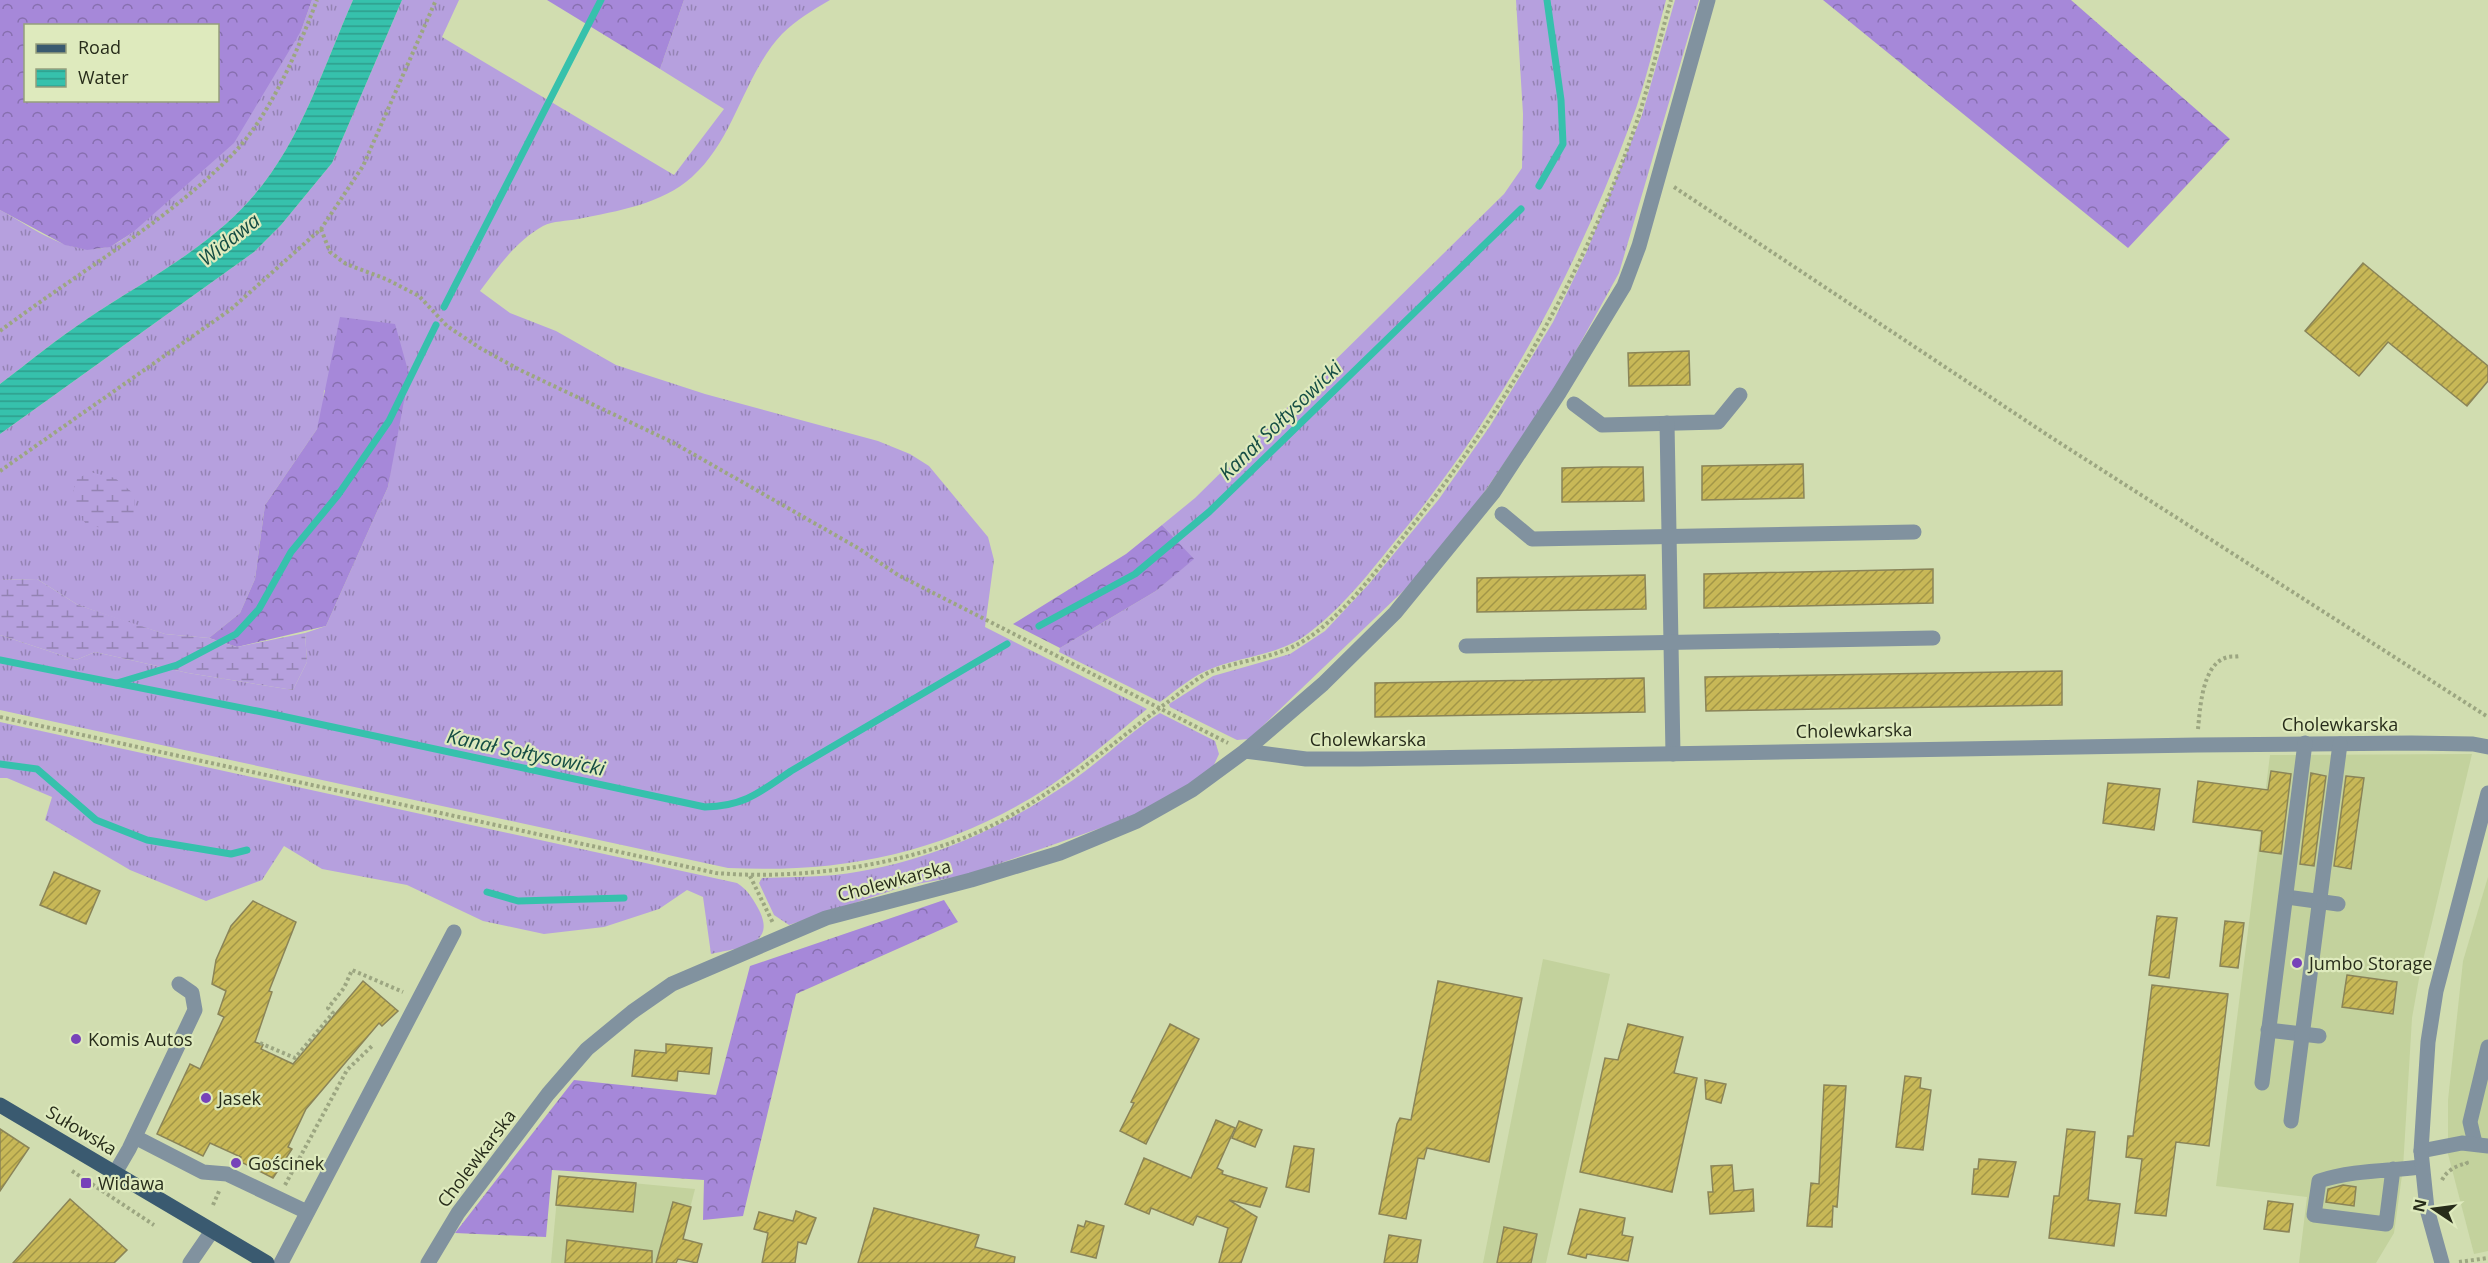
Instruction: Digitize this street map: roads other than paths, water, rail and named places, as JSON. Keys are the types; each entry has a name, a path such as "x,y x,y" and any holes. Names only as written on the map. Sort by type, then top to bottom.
{"main road":[{"name":"Sułowska","path":"0,1105 267,1263"}],"street":[{"path":"1245,751 1323,684 1395,613 1492,493 1559,393 1628,276 1639,246 1708,0"},
{"path":"1574,404 1602,425 1719,422 1740,395"},
{"path":"1667,423 1673,754"},
{"path":"1502,514 1532,539 1914,532"},
{"path":"1466,646 1933,638"},
{"path":"2262,1083 2305,743"},
{"name":"Cholewkarska","path":"428,1263 458,1213 548,1094 587,1049 632,1012 672,984 826,918 971,880 1060,853 1146,816 1192,790 1245,751 1267,756 1328,759 2197,744 2473,744 2488,747"},
{"path":"2291,1121 2340,744"},
{"path":"2442,1263 2427,1209 2422,1167 2428,1042 2436,991 2488,794"},
{"path":"2286,897 2338,904"},
{"path":"280,1263 454,932"},
{"path":"114,1173 135,1137 195,1010 192,993 179,984"},
{"path":"2268,1030 2319,1036"},
{"path":"2482,1144 2470,1122 2488,1047"},
{"path":"135,1137 203,1172 227,1174 307,1212"},
{"path":"2421,1151 2462,1143 2482,1144"},
{"path":"2393,1169 2386,1224 2314,1215 2319,1181 2338,1175 2393,1169 2422,1167"},
{"path":"190,1263 212,1231"}],"water":[{"path":"353,0 402,0 332,163 281,225 254,252 0,434 0,384 76,327 192,251 231,219 267,179 283,156 309,105"}],"waterway":[{"path":"444,307 601,0"},
{"name":"Kanał Sołtysowicki","path":"1539,186 1563,144 1561,100 1547,0"},
{"name":"Kanał Sołtysowicki","path":"1039,626 1135,574 1209,512 1521,209"},
{"path":"117,683 177,665 236,634 259,609 291,552 338,495 389,421 436,325"},
{"name":"Kanał Sołtysowicki","path":"0,660 277,715 705,807 730,804 751,797 1007,644"},
{"path":"0,764 37,769 96,820 147,840 231,854 247,850"},
{"path":"487,892 518,901 624,898"}],"place":[{"name":"Jumbo Storage","path":"2297,963"},
{"name":"Komis Autos","path":"76,1039"},
{"name":"Jasek","path":"206,1098"},
{"name":"Gościnek","path":"236,1163"},
{"name":"Widawa","path":"86,1183"}]}
